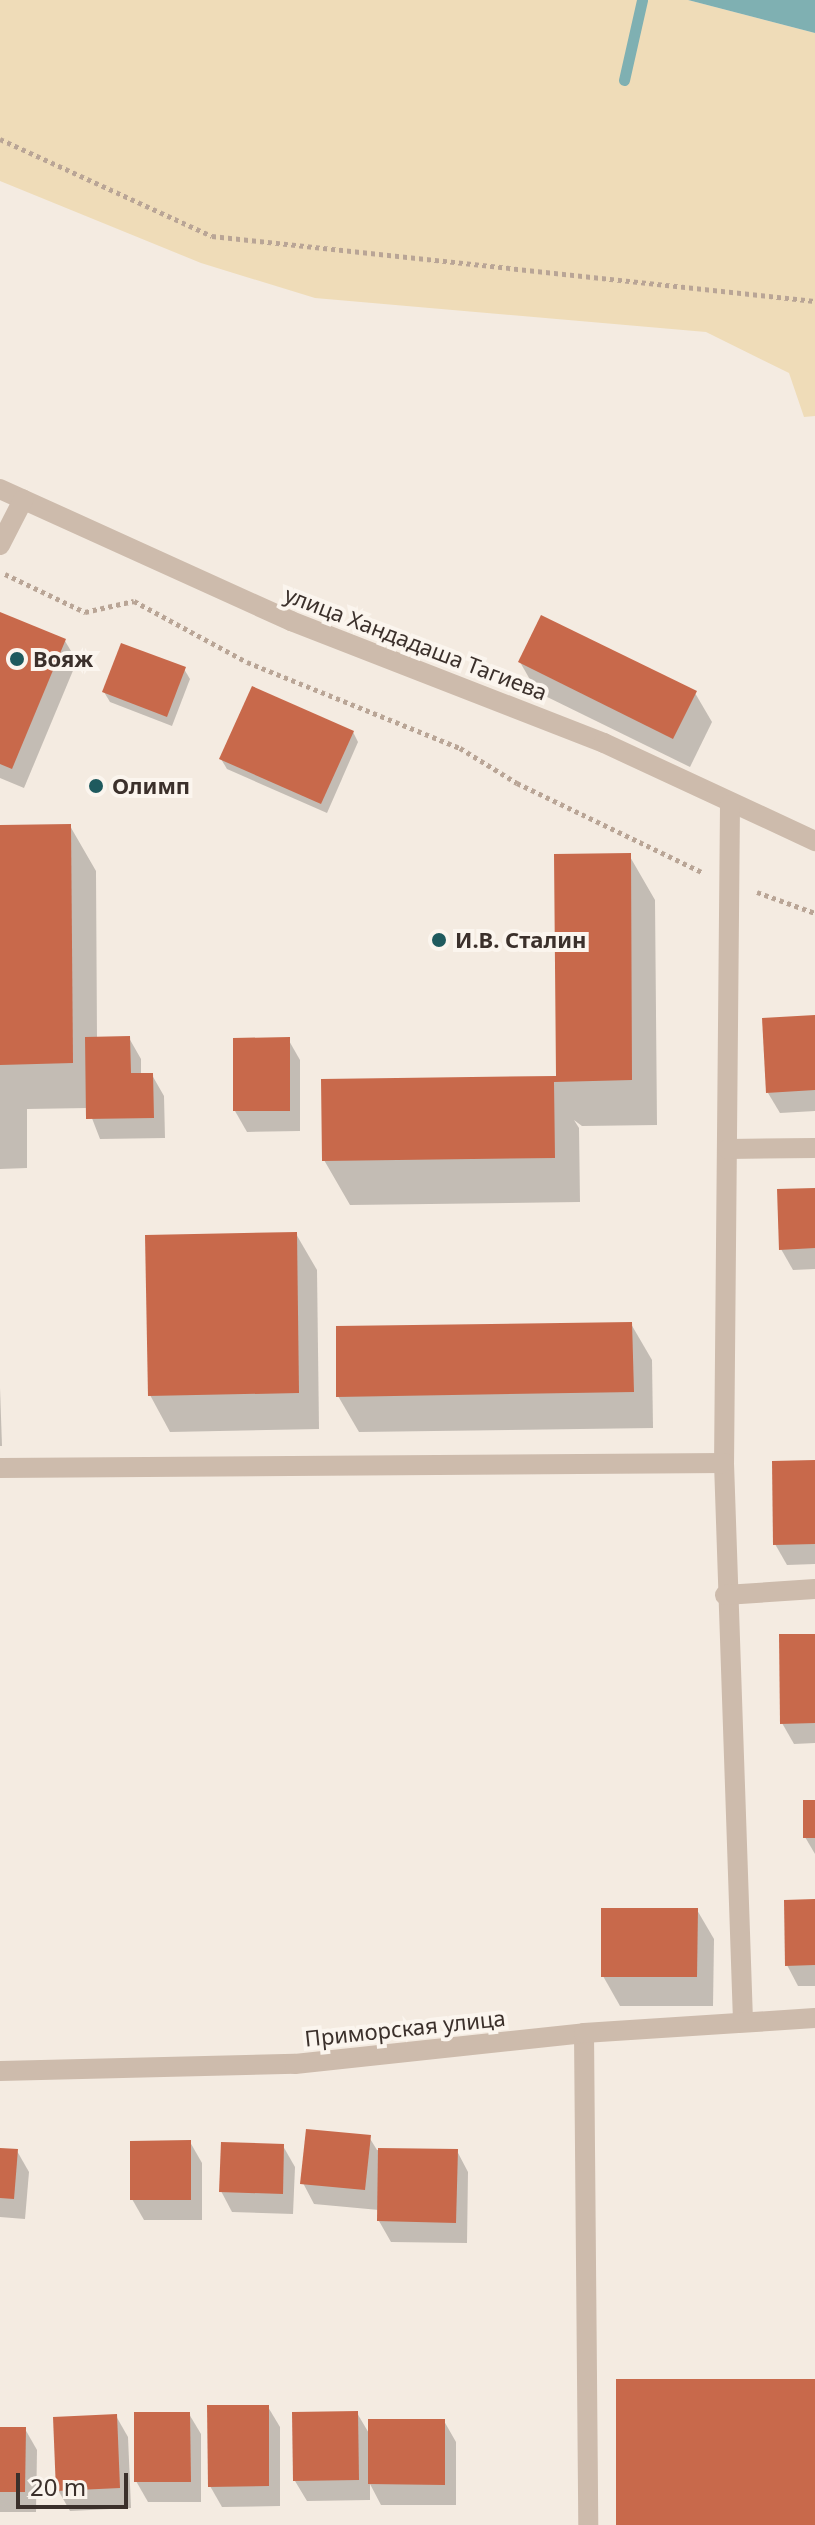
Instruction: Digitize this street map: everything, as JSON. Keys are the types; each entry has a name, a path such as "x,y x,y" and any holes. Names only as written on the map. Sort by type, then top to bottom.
{"street":[{"name":"улица Хандадаша Тагиева","path":"0,489 22,502"},
{"name":"улица Хандадаша Тагиева","path":"0,495 291,621 604,743 730,807 815,843"},
{"path":"0,545 22,502"},
{"path":"730,807 725,1595 743,2021"},
{"path":"728,1149 815,1148"},
{"path":"0,1468 724,1463"},
{"path":"725,1595 815,1589"},
{"name":"Приморская улица","path":"0,2071 295,2064 584,2033 815,2018"},
{"path":"584,2033 588,2525"}],"path":[{"path":"0,139 212,236 815,301"},
{"path":"0,571 85,612 134,601 247,662 460,748 531,790 671,860 714,876"},
{"path":"743,887 815,913"}],"sand":[{"path":"0,0 688,0 815,33 815,416 804,417 789,373 706,332 315,298 201,263 0,181"}],"water":[{"path":"688,0 815,0 815,33"}],"building":[{"path":"0,612 66,639 12,769 0,764"},
{"path":"541,615 697,691 673,739 518,662"},
{"path":"121,643 186,667 167,717 102,692"},
{"path":"252,686 354,731 321,804 219,759"},
{"path":"71,824 73,1063 0,1065 0,825"},
{"path":"631,853 632,1080 554,1082 555,1158 322,1161 321,1079 556,1076 554,854"},
{"path":"815,1015 815,1090 766,1093 762,1018"},
{"path":"130,1036 131,1073 153,1073 154,1118 86,1119 85,1037"},
{"path":"290,1037 290,1111 233,1111 233,1038"},
{"path":"815,1188 815,1248 779,1250 777,1189"},
{"path":"297,1232 299,1393 148,1396 145,1235"},
{"path":"632,1322 634,1392 336,1397 336,1326"},
{"path":"815,1460 815,1544 773,1545 772,1461"},
{"path":"779,1634 815,1634 815,1723 780,1724"},
{"path":"803,1800 815,1800 815,1838 803,1838"},
{"path":"815,1899 815,1965 785,1966 784,1900"},
{"path":"601,1908 698,1908 697,1977 601,1977"},
{"path":"306,2129 371,2135 365,2190 300,2184"},
{"path":"191,2140 191,2200 130,2200 130,2141"},
{"path":"221,2142 284,2144 283,2194 219,2192"},
{"path":"0,2148 18,2149 14,2199 0,2198"},
{"path":"378,2148 458,2149 456,2223 377,2221"},
{"path":"616,2379 815,2379 815,2525 616,2525"},
{"path":"207,2405 269,2405 269,2486 208,2487"},
{"path":"358,2411 359,2480 293,2481 292,2412"},
{"path":"134,2412 190,2412 191,2482 134,2482"},
{"path":"117,2414 120,2488 56,2491 53,2417"},
{"path":"368,2419 445,2419 445,2485 368,2484"},
{"path":"0,2427 26,2427 25,2492 0,2492"}],"waterway":[{"path":"624,80 642,0"}],"place":[{"name":"Вояж","path":"17,659"},
{"name":"Олимп","path":"96,786"},
{"name":"И.В. Сталин","path":"439,940"}]}
